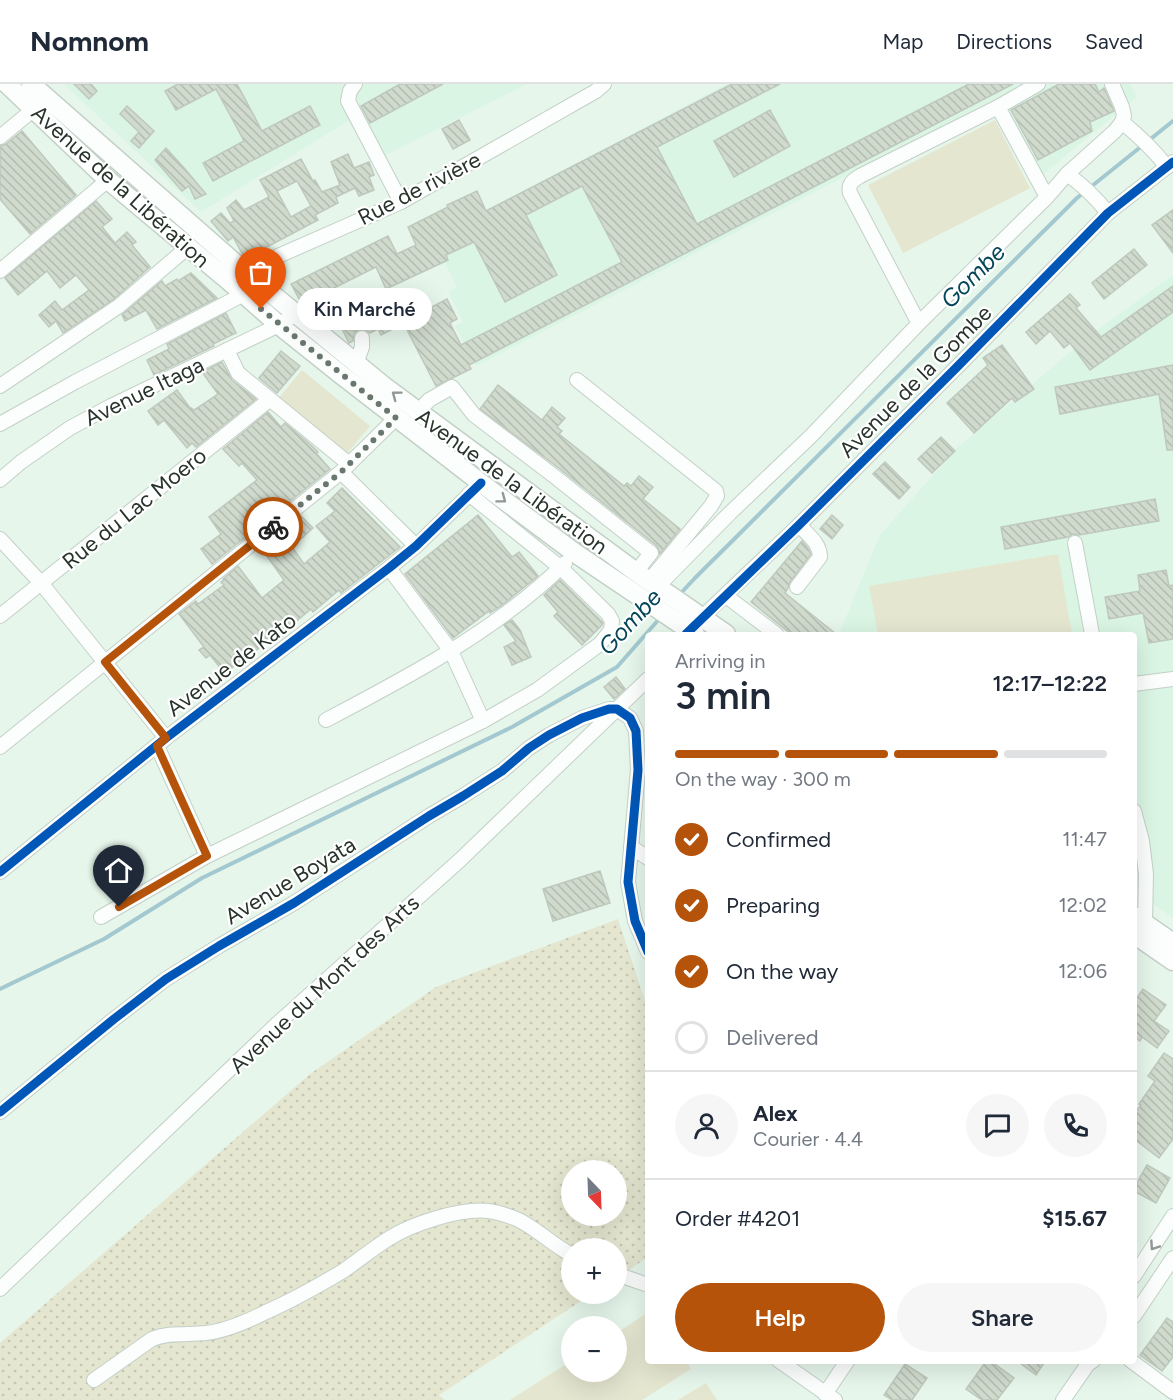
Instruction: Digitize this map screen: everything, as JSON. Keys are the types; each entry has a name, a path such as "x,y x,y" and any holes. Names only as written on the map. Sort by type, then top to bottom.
{"main road":[{"name":"Avenue de la Libération","path":"7,84 36,96 237,276 244,294 279,325 396,418 475,489 575,553 650,587"},
{"name":"Avenue de la Libération","path":"36,96 108,180 188,248 237,276 302,320 418,412 650,587 689,625 718,632"},
{"path":"1137,930 1173,943"},
{"path":"1137,930 1173,962"}],"street":[{"path":"355,84 348,100 401,202"},
{"name":"Rue de rivière","path":"237,276 401,202 596,91 604,84"},
{"path":"922,320 918,320 915,316 850,193 849,187 860,176 998,107 1038,84"},
{"path":"650,587 810,437 922,320 1047,197 1073,178 1122,122 1124,116 1122,107 1112,84"},
{"path":"0,137 36,96"},
{"path":"998,107 1047,197"},
{"path":"1122,122 1170,165"},
{"name":"Avenue de la Gombe","path":"689,625 726,596 799,525 1108,213 1170,165"},
{"path":"1073,178 1097,199 1108,213"},
{"path":"0,271 108,180"},
{"path":"0,386 119,306 188,248"},
{"path":"0,424 244,294"},
{"name":"Avenue Itaga","path":"0,480 21,462 70,428 279,325 341,314 354,322"},
{"path":"356,364 362,347 362,338"},
{"path":"227,350 238,373 345,468 416,546"},
{"path":"577,380 716,491 717,496 711,506 650,587"},
{"path":"418,412 429,400 452,387 474,415 651,554 650,587"},
{"name":"Rue du Lac Moero","path":"0,616 269,400"},
{"path":"0,747 345,468 396,418"},
{"path":"101,917 207,856 483,722 546,683 600,644 611,630 612,621 608,614 475,489"},
{"name":"Avenue de Kato","path":"0,872 162,742 389,568 416,546 475,489"},
{"path":"797,587 820,557 820,547 799,525"},
{"path":"0,539 40,583 105,662 162,742 207,856"},
{"path":"1075,543 1092,632"},
{"path":"326,720 451,651 548,581 575,553"},
{"path":"389,568 451,651 483,722"},
{"path":"726,596 773,632"},
{"path":"1137,684 1173,679"},
{"name":"Avenue du Mont des Arts","path":"0,1289 277,1024 460,860 645,682"},
{"path":"617,709 630,718 637,742 638,770 628,882 635,921 645,945"},
{"name":"Avenue Boyata","path":"0,1112 166,979 294,903 463,796 502,771 529,748 549,735 590,715 617,709"},
{"path":"1137,822 1146,874 1137,930"},
{"path":"631,847 645,856"},
{"path":"94,1380 152,1339 168,1334 208,1333 226,1329 267,1312 318,1285 390,1238 410,1228 461,1211 488,1211 517,1219 561,1250"},
{"path":"1137,1271 1173,1216"},
{"path":"1137,1312 1173,1258"},
{"path":"627,1277 645,1283"},
{"path":"784,1364 830,1397 846,1364"},
{"path":"1063,1400 1089,1364"},
{"path":"1135,1364 1173,1392"}],"shaded area":[{"path":"64,84 527,84 378,159 356,116 201,212"},
{"path":"727,84 1130,84 1137,97 1041,176 999,97 476,366 455,326 463,322 448,292 457,287 432,237"},
{"path":"995,120 1030,188 903,253 868,185"},
{"path":"1173,275 1173,918 1137,892 1137,632 840,632 880,535 958,447 1088,337"},
{"path":"302,370 370,426 345,456 277,400"},
{"path":"1058,554 1072,632 878,632 869,586"},
{"path":"618,919 645,1001 645,1259 627,1271 627,1238 561,1238 561,1304 576,1304 439,1395 445,1400 0,1400 0,1343 310,1074 436,987"},
{"path":"645,1314 645,1364 688,1364 691,1369 642,1400 510,1400 561,1367 561,1382 627,1382 627,1326"},
{"path":"706,1383 717,1400 678,1400"}],"building":[{"path":"74,84 91,84 97,91 89,99"},
{"path":"178,84 237,84 262,131 310,106 320,125 213,181 203,163 244,141 216,89 176,110 165,91"},
{"path":"400,84 443,84 370,123 361,106"},
{"path":"732,84 780,84 657,147 697,224 969,84 1013,84 469,365 471,369 436,386 403,322 447,299 457,319 450,323 461,345 622,262 582,186 526,215 557,275 505,302 474,242 446,255 448,260 386,289 376,267 302,304 291,284 388,236 397,254 416,245 408,227 448,207 447,205 477,191 486,211"},
{"path":"1059,84 1095,84 1099,92 1104,88 1114,111 1090,122 1092,131 1038,160 1011,110"},
{"path":"127,106 154,131 139,148 131,141 139,132 120,114"},
{"path":"770,110 790,146 734,177 714,141"},
{"path":"459,120 470,140 453,149 442,129"},
{"path":"22,131 76,195 30,234 0,199 0,146"},
{"path":"166,148 206,194 195,199 189,186 182,191 155,160"},
{"path":"348,154 354,168 369,162 374,175 369,177 374,190 359,196 355,188 336,197 338,203 315,215 318,220 246,258 233,237 228,241 211,221 221,213 230,223 234,221 227,208 236,200 244,210 269,197 260,180 301,159 322,192 340,185 331,162","holes":["297,181 311,206 291,217 277,191"]},
{"path":"96,201 112,219 102,227 115,243 127,232 136,242 132,245 150,267 114,299 63,333 56,321 49,327 39,315 55,301 62,310 89,290 76,275 60,288 47,271 18,295 5,278"},
{"path":"1173,210 1173,253 1152,225"},
{"path":"1134,249 1147,265 1104,299 1092,283"},
{"path":"191,273 217,298 157,329 146,310 125,321 122,315 162,281 165,286"},
{"path":"1173,286 1173,312 1090,370 1070,343 1064,348 1050,331 1036,344 1026,332 1070,294 1080,305 1076,308 1101,337"},
{"path":"382,290 399,326 381,335 378,329 370,333 366,330 358,330 354,334 353,341 349,343 342,329 354,331 359,329 362,326 362,320 371,315 363,299"},
{"path":"226,313 236,333 154,375 147,360 169,349 167,344"},
{"path":"1002,345 1034,389 1015,402 1012,398 974,433 947,403 988,365 983,358"},
{"path":"281,351 300,366 277,393 259,378"},
{"path":"222,362 232,380 256,399 196,447 192,443 187,448 164,420 158,425 148,411 177,390 194,410 218,394 202,372"},
{"path":"1173,365 1173,450 1167,450 1159,394 1060,414 1055,387"},
{"path":"498,385 542,420 552,407 565,418 557,427 562,431 559,434 624,486 627,483 631,486 639,476 653,487 643,499 680,529 660,554 657,546 480,409"},
{"path":"268,412 281,427 285,423 312,446 330,469 212,564 201,549 221,534 209,517 257,480 242,463 239,466 223,449"},
{"path":"941,437 955,451 932,473 918,459"},
{"path":"885,462 910,487 899,499 873,474"},
{"path":"342,488 400,547 341,593 339,590 313,612 311,609 281,634 279,632 225,674 210,655 206,658 199,650 204,647 179,614 196,601 198,604 224,585 221,582 223,579 238,566 262,598 284,580 261,548 301,516 313,528 292,547 304,564 330,542 316,526 335,511 327,503"},
{"path":"1155,499 1159,521 1079,535 1073,534 1068,537 1005,549 1001,527"},
{"path":"478,515 512,557 519,552 538,576 501,606 490,613 489,611 453,638 405,574"},
{"path":"832,515 843,525 832,539 820,529"},
{"path":"802,541 811,554 790,582 785,593 834,632 788,632 751,602"},
{"path":"1166,570 1169,586 1173,585 1173,639 1149,643 1143,613 1109,619 1105,597 1140,591 1138,575"},
{"path":"560,580 603,623 582,645 554,616 558,612 544,595"},
{"path":"512,620 520,630 531,657 512,665 504,647 516,641 504,625"},
{"path":"616,677 625,689 614,699 604,687"},
{"path":"600,871 610,903 553,921 543,889"},
{"path":"1143,989 1166,1005 1154,1021 1169,1031 1157,1048 1142,1037 1140,1041 1137,1039 1137,998"},
{"path":"1164,1053 1173,1059 1173,1139 1159,1158 1137,1141 1137,1110 1155,1081 1148,1076"},
{"path":"1147,1165 1170,1178 1156,1203 1137,1193 1137,1183"},
{"path":"1167,1318 1173,1322 1173,1357 1162,1371 1140,1355"},
{"path":"905,1364 927,1378 912,1400 892,1400 884,1395"},
{"path":"984,1364 995,1364 1014,1378 997,1400 982,1400 966,1389"},
{"path":"1021,1364 1043,1364 1036,1375"}],"waterway":[{"name":"Gombe","path":"680,594 1077,198 1173,121"},
{"name":"Gombe","path":"648,632 660,618"},
{"name":"Gombe","path":"0,989 104,939 202,878 512,727 617,667 645,635"}],"cycle path":[{"path":"688,632 799,525 1108,213 1173,162"},
{"path":"0,872 166,738 389,568 416,546 481,483"},
{"path":"0,1112 166,979 294,903 463,796 502,771 529,748 549,735 582,718 609,709 617,709 630,718 636,731 638,770 628,882 635,921 645,945"}],"way so far":[{"path":"261,309 396,418 341,472 273,527"}],"place":[{"name":"Kin Marché","path":"261,309"}],"route":[{"path":"119,907 207,856 157,746 166,738 105,662 273,527"}]}
